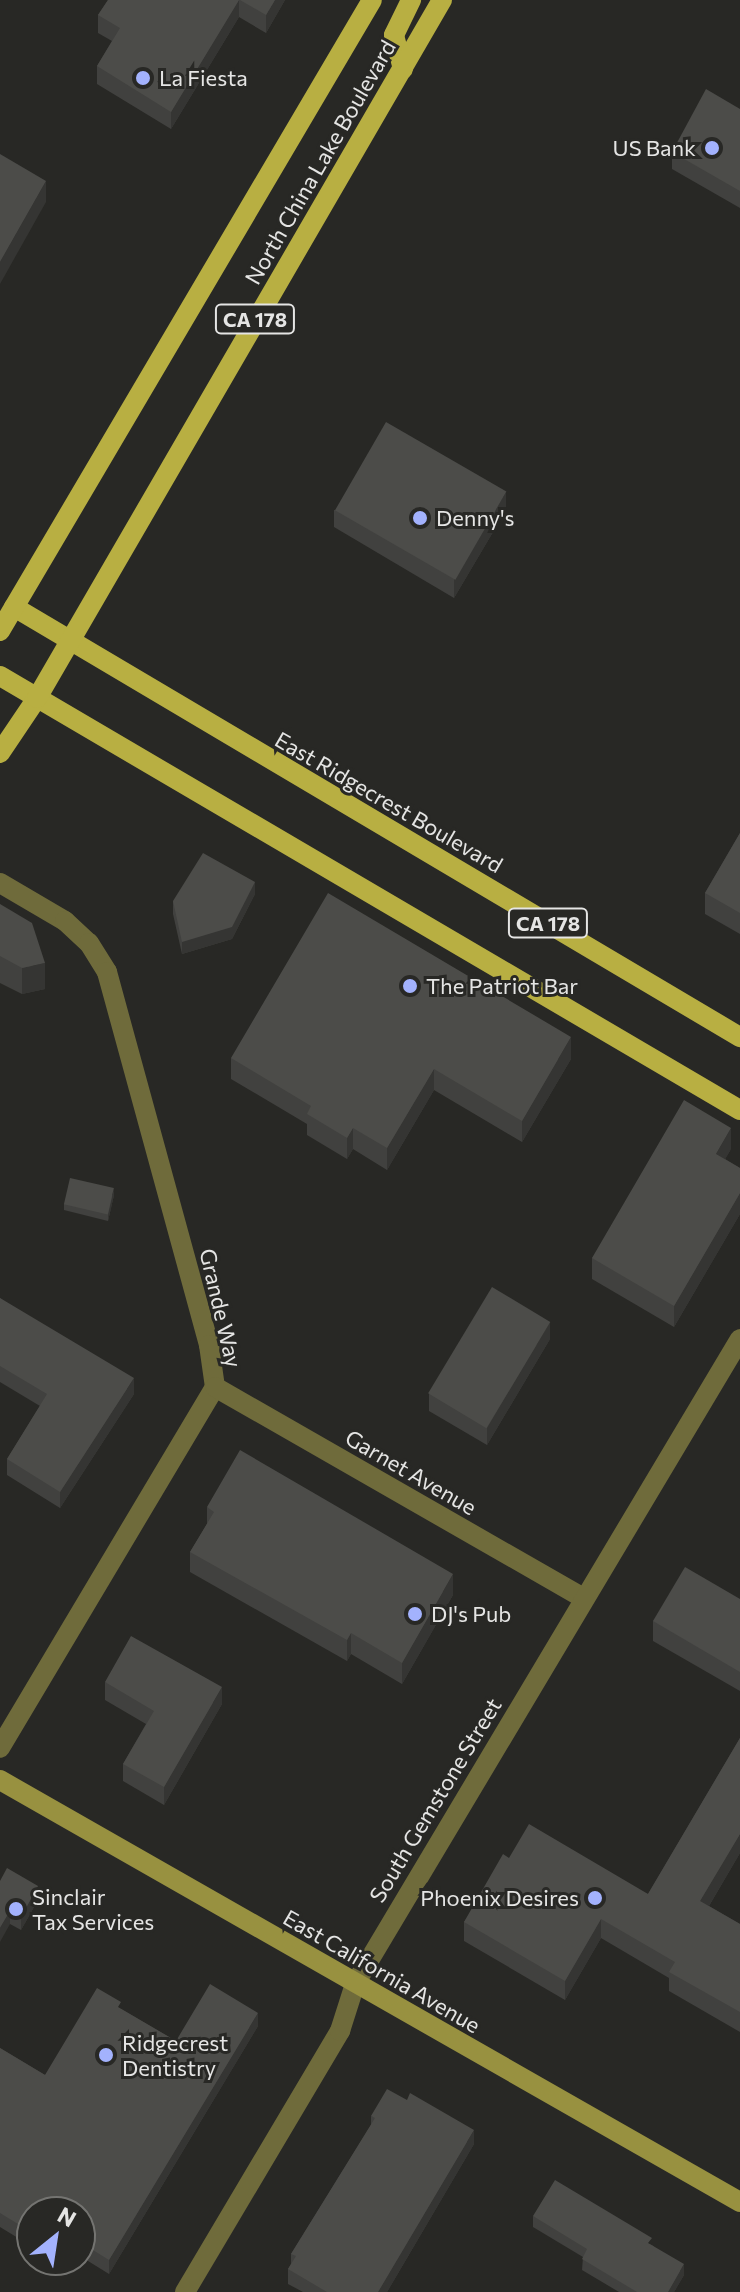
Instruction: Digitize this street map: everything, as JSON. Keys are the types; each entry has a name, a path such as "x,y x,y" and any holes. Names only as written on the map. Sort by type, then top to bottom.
{"main road":[{"name":"North China Lake Boulevard","path":"0,631 7,603 372,0"},
{"path":"403,69 394,35 411,0"},
{"name":"North China Lake Boulevard","path":"0,753 37,698 442,0"},
{"name":"East Ridgecrest Boulevard","path":"7,603 740,1037"},
{"name":"CA 178","path":"0,676 740,1110"}],"street":[{"name":"Grande Way","path":"0,883 65,921 89,943 107,972 209,1345 215,1387 0,1748"},
{"name":"South Gemstone Street","path":"185,2292 340,2031 355,1984 740,1339"},
{"name":"Garnet Avenue","path":"215,1387 583,1598"},
{"name":"East California Avenue","path":"0,1780 740,2202"}],"building":[{"path":"108,0 239,0 171,112 97,66 120,28 98,15"},
{"path":"240,0 275,0 266,15"},
{"name":"US Bank","path":"706,89 740,109 740,191 672,152"},
{"path":"0,154 46,181 0,262"},
{"name":"Denny's","path":"386,422 506,492 455,580 335,510"},
{"path":"740,833 740,913 705,893"},
{"path":"203,853 255,882 232,927 182,942 173,901"},
{"path":"328,893 571,1037 522,1121 434,1069 387,1148 353,1128 347,1138 307,1114 311,1106 231,1058"},
{"path":"0,904 32,923 45,963 22,968 0,956"},
{"path":"684,1100 731,1128 716,1154 740,1168 740,1193 674,1306 592,1258"},
{"path":"70,1178 114,1188 108,1214 64,1204"},
{"path":"492,1287 550,1322 486,1428 428,1393"},
{"path":"0,1298 134,1378 60,1492 7,1459 47,1394 0,1366"},
{"path":"240,1450 453,1574 402,1663 351,1633 347,1640 190,1552 214,1512 207,1507"},
{"path":"685,1567 740,1599 740,1672 653,1621"},
{"path":"131,1636 222,1687 164,1787 123,1764 154,1711 105,1682"},
{"path":"740,1738 740,1834 700,1901 740,1924 740,2012 669,1972 675,1962 601,1919 565,1981 464,1922 503,1854 509,1858 529,1824 648,1894"},
{"path":"7,1868 38,1886 21,1917 10,1911 0,1928 0,1881"},
{"path":"210,1984 258,2013 109,2260 96,2252 96,2196 16,2196 16,2223 0,2213 0,2048 45,2075 97,1988 121,2002 118,2007 176,2041"},
{"path":"387,2089 407,2100 410,2093 474,2130 378,2292 327,2292 288,2269 296,2256 291,2254 375,2118 371,2116"},
{"path":"555,2180 652,2238 648,2243 684,2264 668,2292 637,2292 582,2259 587,2249 533,2216"}],"place":[{"name":"La Fiesta","path":"143,78"},
{"name":"US Bank","path":"712,148"},
{"name":"Denny's","path":"420,518"},
{"name":"The Patriot Bar","path":"410,986"},
{"name":"DJ's Pub","path":"415,1614"},
{"name":"Phoenix Desires","path":"595,1898"},
{"name":"Sinclair Tax Services","path":"16,1909"},
{"name":"Ridgecrest Dentistry","path":"106,2055"}]}
